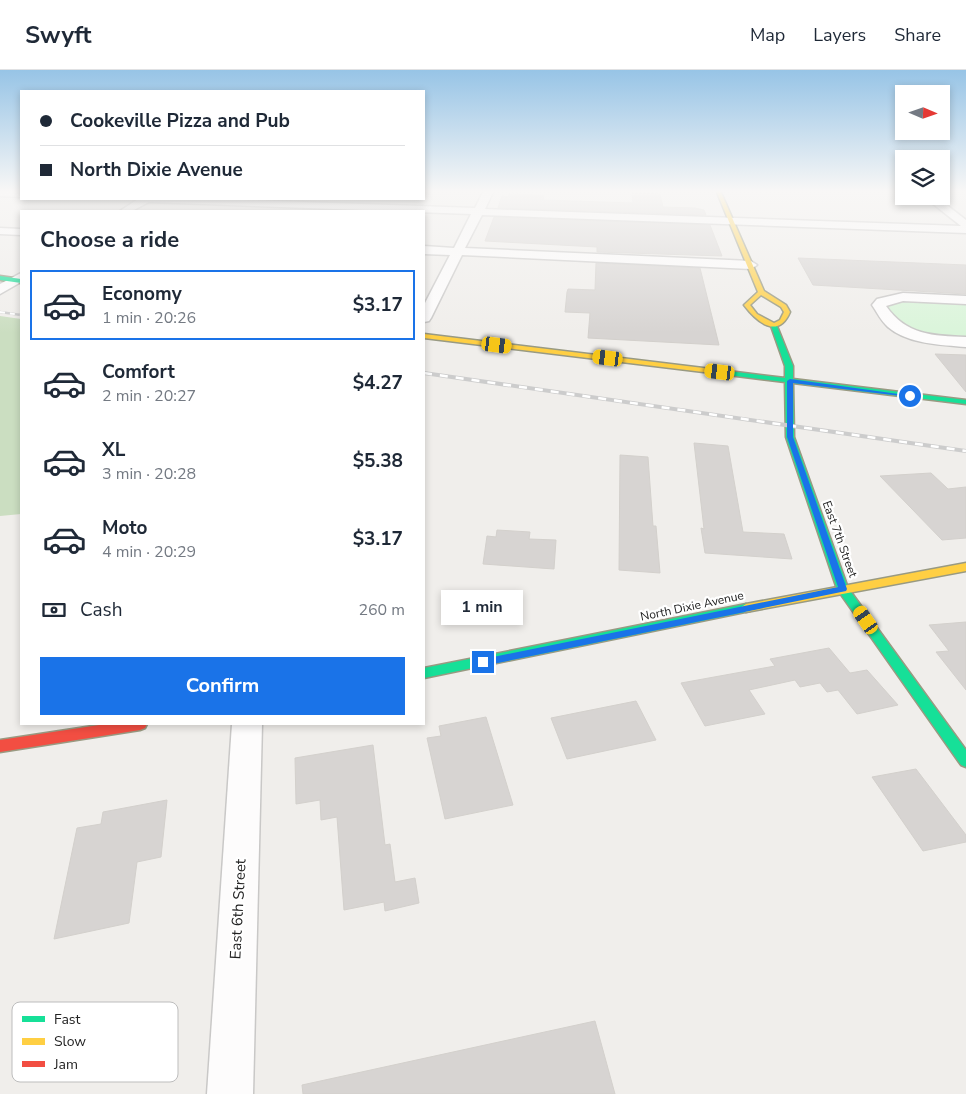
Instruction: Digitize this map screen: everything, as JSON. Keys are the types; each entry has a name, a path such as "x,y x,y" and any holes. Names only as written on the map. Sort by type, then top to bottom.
{"street":[{"path":"425,316 464,238"},
{"path":"740,238 761,292 784,306 787,312 783,320 774,326 755,316 747,305 761,292"},
{"path":"425,250 751,265"},
{"path":"0,278 19,279"},
{"path":"0,290 19,279"},
{"path":"966,300 903,297 882,302 879,305 893,324 902,329 928,338 966,342"},
{"name":"East 7th Street","path":"774,326 789,366 790,437 843,589 966,761"},
{"path":"425,336 966,402"},
{"name":"North Dixie Avenue","path":"425,673 843,589 966,567"},
{"path":"0,746 134,725"},
{"name":"East 6th Street","path":"230,1094 247,725"}],"green space":[{"path":"894,298 966,300 966,342 902,329 882,302"},
{"path":"0,316 20,319 20,514 0,516"}],"building":[{"path":"486,238 715,238 722,256 597,252 597,247 485,241"},
{"path":"798,258 966,265 966,294 813,285"},
{"path":"596,263 700,268 719,345 588,338 590,313 565,312 567,292 568,289 595,290"},
{"path":"935,354 966,355 966,392"},
{"path":"694,443 728,446 743,532 784,534 792,559 705,553"},
{"path":"620,455 648,457 653,526 656,526 660,573 619,570"},
{"path":"931,473 948,489 966,487 966,538 942,540 880,476"},
{"path":"497,530 530,532 529,539 556,540 554,569 483,564 487,536 496,537"},
{"path":"966,622 966,690 936,652 949,651 929,625"},
{"path":"829,648 850,673 867,670 898,705 857,714 838,690 827,692 820,683 800,687 795,680 749,690 765,714 705,726 681,683 775,666 770,659"},
{"path":"636,701 656,740 567,759 551,718"},
{"path":"486,717 513,805 445,819 427,738 441,736 439,726"},
{"path":"373,745 385,845 390,844 395,882 415,878 419,903 385,911 384,902 344,910 337,817 321,820 320,800 296,804 295,758"},
{"path":"916,769 966,835 966,842 923,851 872,777"},
{"path":"167,800 161,857 137,862 129,923 54,939 77,828 101,824 103,812"},
{"path":"595,1021 615,1094 303,1094 302,1085"}],"railway":[{"path":"0,312 20,315"},
{"path":"425,373 966,451"}],"traffic: fast":[{"path":"0,278 20,281"},
{"path":"774,326 789,366 790,437 843,589 966,761"},
{"path":"728,373 966,402"},
{"path":"425,673 746,608"}],"traffic: slow":[{"path":"738,238 761,292"},
{"path":"761,292 784,306 787,312 783,321 774,326 755,315 747,305 761,292"},
{"path":"425,336 728,373"},
{"path":"746,608 966,567"}],"traffic: jam":[{"path":"0,746 134,725"}],"route":[{"path":"483,662 843,589 790,437 790,381 910,396"}]}
